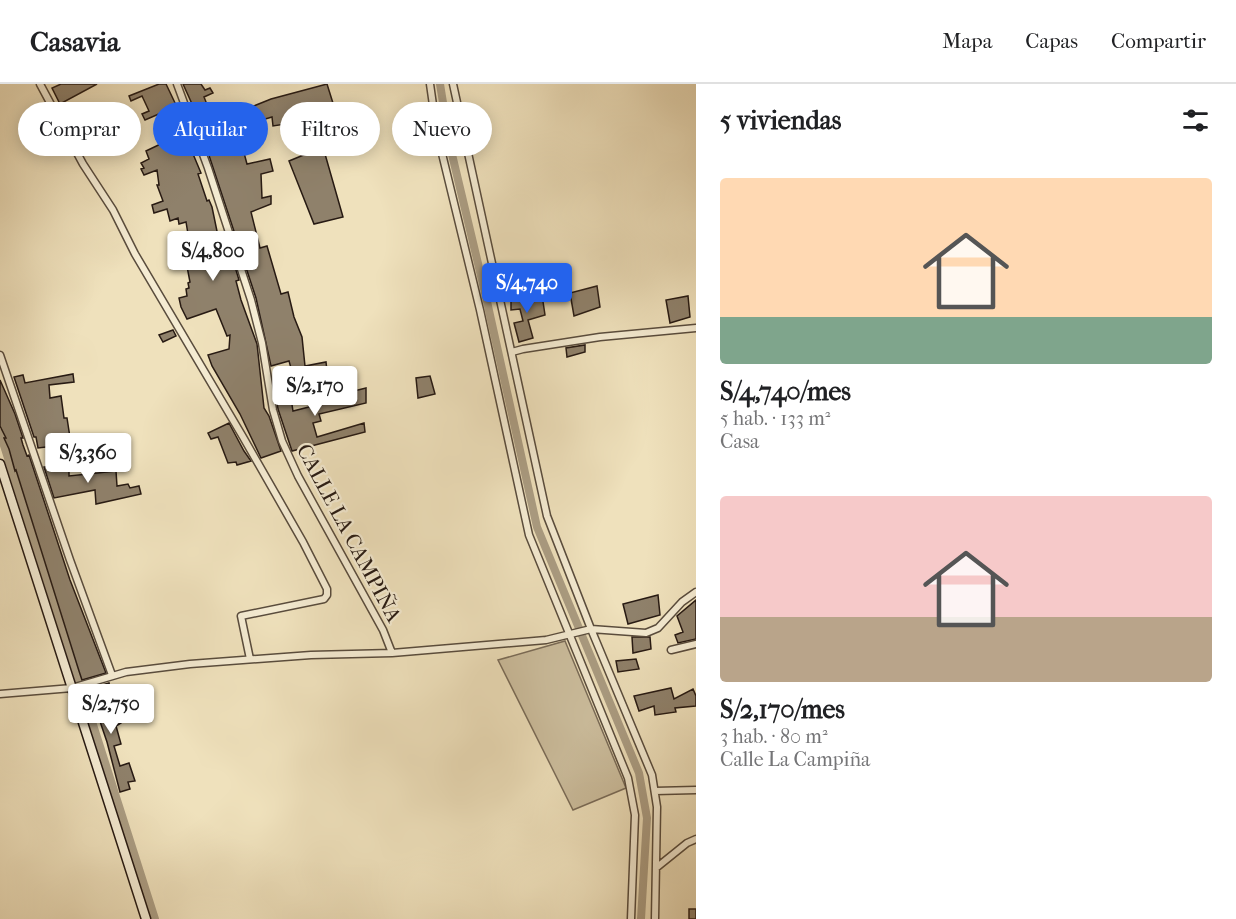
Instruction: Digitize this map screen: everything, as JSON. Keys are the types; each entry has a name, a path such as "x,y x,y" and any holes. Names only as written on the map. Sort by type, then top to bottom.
{"main road":[{"path":"0,464 77,686 146,919"}],"street":[{"path":"40,84 83,164 112,210 135,254 303,542 327,589 324,599 241,616 250,659"},
{"name":"CALLE LA CAMPIÑA","path":"177,84 251,300 262,343 273,410 282,441 303,486 383,630 392,653"},
{"path":"430,84 437,133 480,310 524,519 540,566 571,634 628,778 635,815 631,919"},
{"path":"453,84 547,516 587,630 652,775 657,807 655,919"},
{"path":"512,352 600,337 696,328"},
{"path":"0,355 112,675"},
{"path":"0,694 77,686 112,675 190,664 392,653 546,640 587,630 637,633 654,631 682,602 696,592"},
{"path":"671,650 696,644"},
{"path":"655,791 696,790"},
{"path":"656,868 696,838"}],"shaded area":[{"path":"565,641 626,788 573,810 498,660"}],"building":[{"path":"61,84 97,84 64,102 59,102 52,88"},
{"path":"159,84 166,84 175,102 153,102 153,117 145,120 142,114 149,111 142,96 131,101 129,96"},
{"path":"183,84 201,84 205,90 210,88 213,93 204,97 206,102 191,102"},
{"path":"327,84 333,102 280,102 280,125 273,126 272,117 268,118 268,102 264,102"},
{"path":"153,148 153,156 194,156 201,173 198,174 207,201 209,200 212,207 219,241 223,241 228,261 233,260 239,280 236,281 241,300 257,344 264,408 281,451 261,458 240,414 212,366 208,355 229,349 230,335 227,336 216,309 187,319 181,307 179,298 187,296 186,289 189,288 188,283 190,282 185,256 193,254 187,235 186,222 179,224 178,218 170,221 167,209 154,213 152,205 163,201 157,185 159,185 157,170 144,175 141,169 144,168 141,163 149,159 146,151"},
{"path":"209,156 245,156 247,164 270,159 273,171 261,174 262,198 271,196 271,204 251,212 260,248 267,246 281,294 288,292 302,337 305,366 326,362 327,371 295,378 294,368 291,368 289,361 271,366 256,298"},
{"path":"301,156 326,156 343,217 314,224 289,161"},
{"path":"567,271 570,288 558,288 556,274"},
{"path":"597,286 600,307 574,316 570,293"},
{"path":"542,295 545,315 528,320 533,338 519,342 514,323 523,321 520,309 511,310 511,299"},
{"path":"688,296 690,317 670,323 666,300"},
{"path":"173,330 176,336 163,342 159,335"},
{"path":"585,345 585,352 567,357 566,348"},
{"path":"73,374 74,382 49,385 50,398 61,396 71,444 38,448 14,377 23,375 25,383"},
{"path":"430,376 435,394 418,398 416,378"},
{"path":"0,380 15,414 23,445 27,456 29,455 70,580 106,673 82,680 4,438 6,438 0,426"},
{"path":"283,386 284,393 305,388 308,394 291,398 293,411 329,402 330,397 366,388 366,403 319,414 321,421 313,423 317,437 364,423 365,432 292,451 278,409 275,389"},
{"path":"229,423 251,461 237,465 236,462 228,463 218,437 211,439 208,433"},
{"path":"69,463 69,476 116,471 117,486 128,484 130,488 139,486 141,494 96,504 95,490 54,498 44,467"},
{"path":"658,595 660,615 628,624 623,604"},
{"path":"696,600 696,639 678,643 675,635 683,632 677,616"},
{"path":"632,637 650,637 651,649 633,653"},
{"path":"636,659 639,669 618,672 616,661"},
{"path":"109,683 112,698 104,700 110,719 118,716 121,723 116,726 121,744 114,746 120,766 129,763 135,781 128,782 130,789 120,792 107,742 89,689"},
{"path":"671,688 674,699 693,689 696,706 675,708 676,712 655,715 654,706 639,711 634,696"},
{"path":"689,909 696,909 696,919 689,919"}],"waterway":[{"path":"440,84 450,146 537,527 639,773 647,818 641,919"},
{"path":"0,433 155,919"}]}
